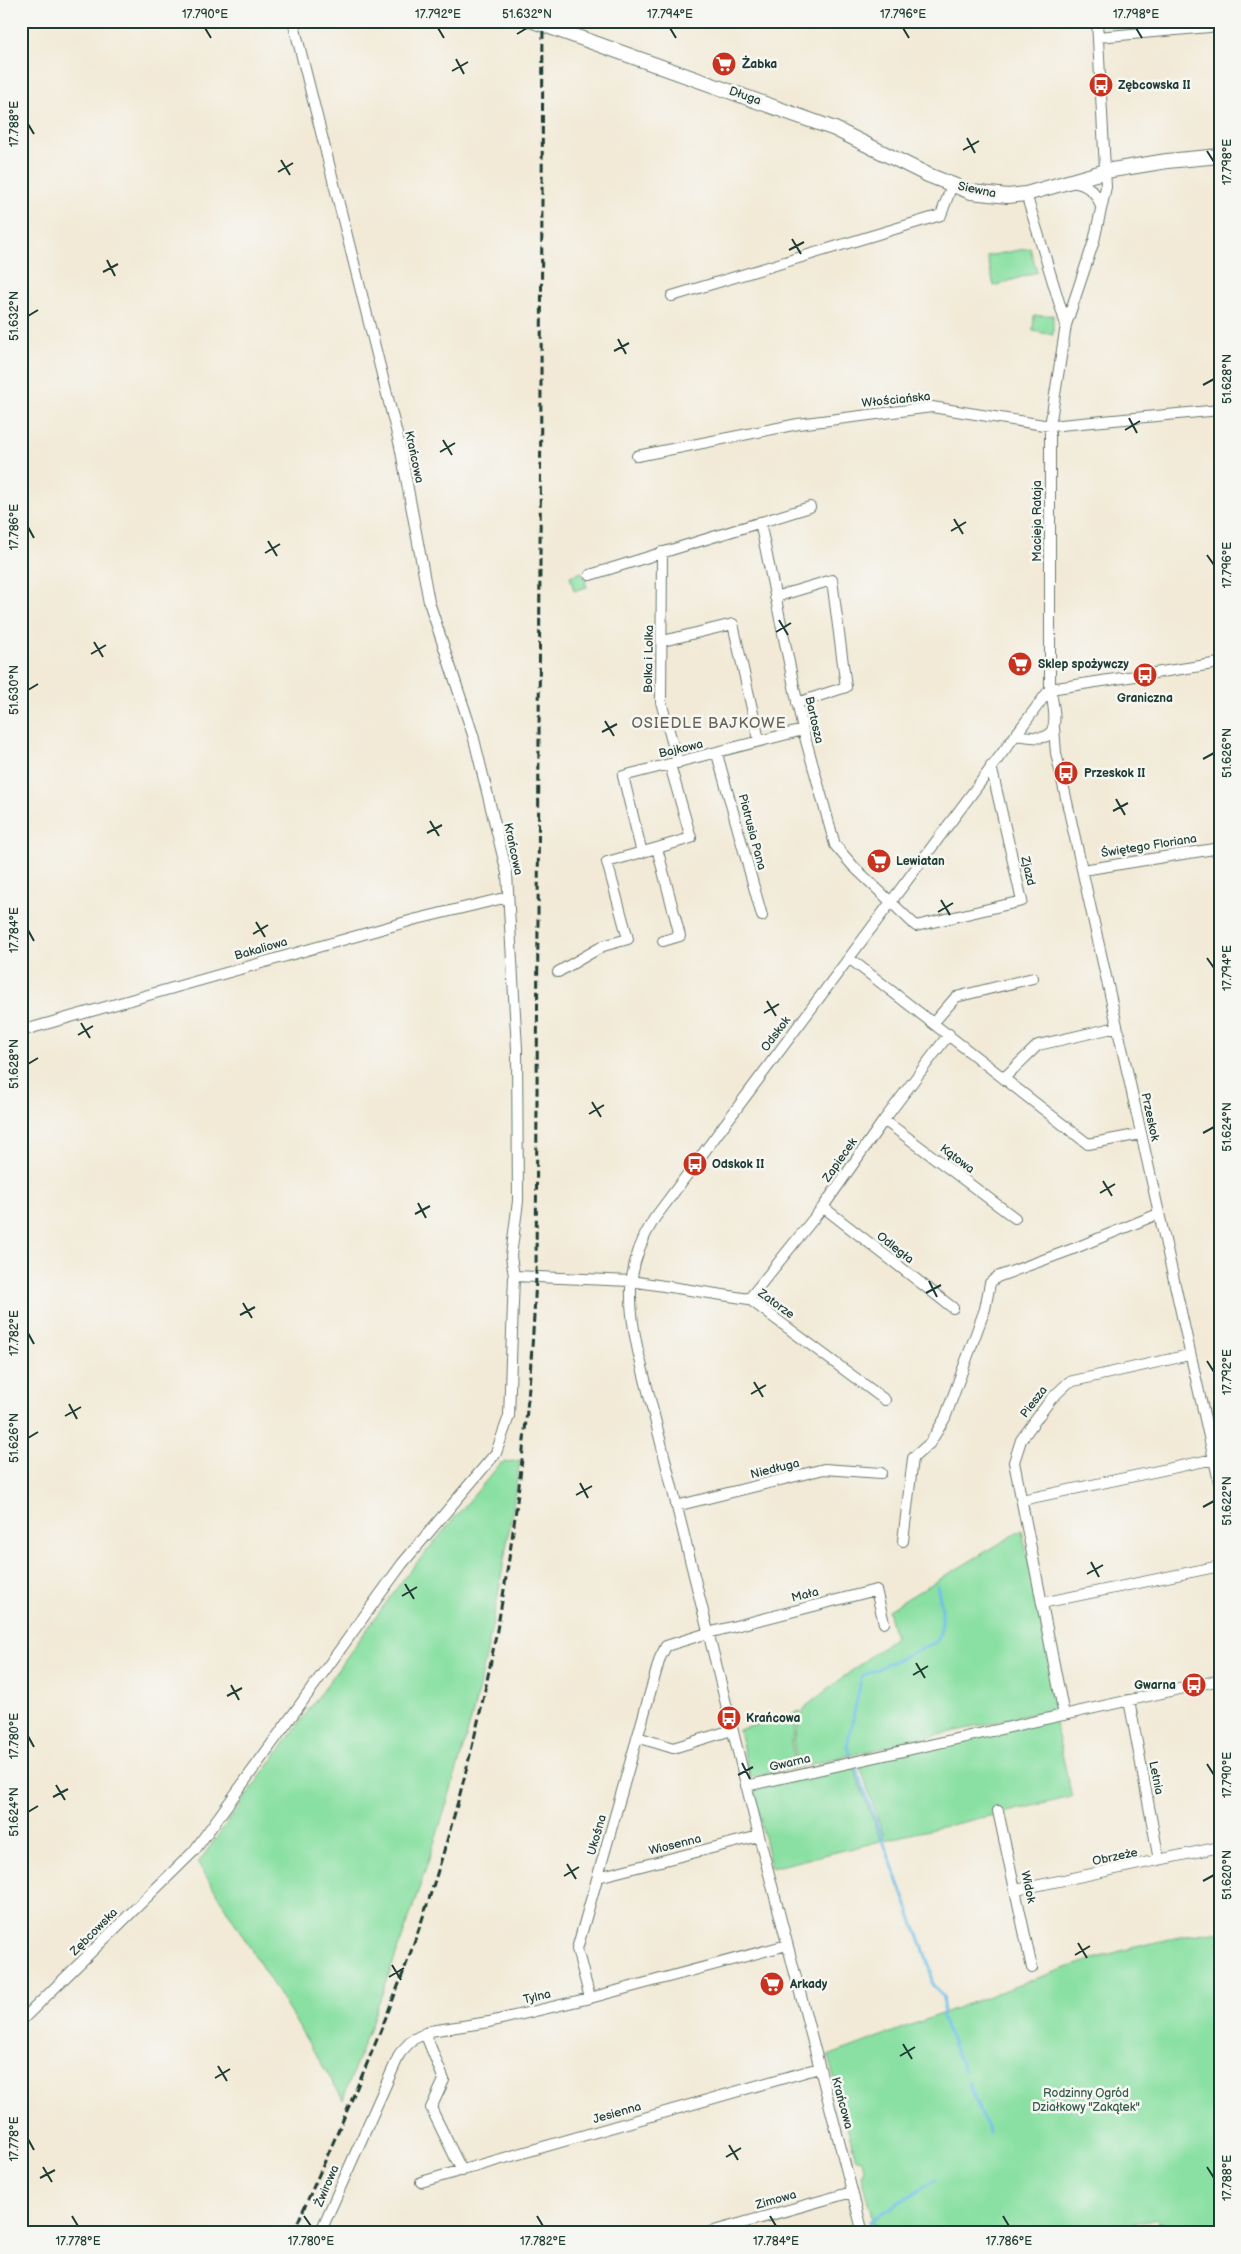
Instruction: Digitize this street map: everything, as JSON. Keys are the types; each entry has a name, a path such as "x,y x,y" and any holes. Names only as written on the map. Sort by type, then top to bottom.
{"street":[{"name":"Krańcowa","path":"293,21 400,446 429,602 473,735 507,873 517,1048 518,1201 511,1256 514,1276"},
{"name":"Długa","path":"533,21 559,26 835,129 952,185"},
{"path":"1097,21 1106,171"},
{"path":"1098,38 1220,26"},
{"name":"Siewna","path":"672,296 941,215 952,185 988,195 1026,194 1106,171 1167,161 1220,156"},
{"name":"Macieja Rataja","path":"1052,717 1050,689 1050,426 1066,325 1094,241 1106,171"},
{"path":"1072,182 1081,183 1091,190 1099,198 1101,207"},
{"name":"Macieja Rataja","path":"1026,194 1066,325"},
{"name":"Włościańska","path":"637,456 798,424 932,407 1050,426 1220,410"},
{"path":"590,575 810,507"},
{"name":"Bartosza","path":"760,522 803,730 835,844 853,866 891,901"},
{"name":"Bolka i Lolka","path":"657,848 690,838 661,702 663,641 662,552"},
{"path":"775,597 832,580 846,687 797,703"},
{"path":"663,641 733,624 759,740"},
{"path":"1056,753 1028,730 1030,715 1050,689 1220,663"},
{"path":"1016,736 1048,736 1054,728 1052,717 1046,710 1030,715"},
{"name":"Odskok","path":"631,1281 640,1245 654,1219 1030,715"},
{"name":"Przeskok","path":"1054,728 1056,753 1189,1355 1220,1486"},
{"name":"Bajkowa","path":"642,852 623,776 717,754 759,740 803,730"},
{"name":"Piotrusia Pana","path":"717,754 762,916"},
{"name":"Zjazd","path":"891,901 916,926 1022,901 991,766"},
{"path":"558,972 604,946 628,939 607,862 657,848 680,936 663,941"},
{"name":"Świętego Floriana","path":"1083,870 1220,848"},
{"name":"Bakaliowa","path":"21,1031 412,920 508,897"},
{"path":"849,958 950,1034 1088,1144 1140,1134"},
{"path":"934,1022 956,997 1033,978"},
{"path":"1004,1078 1038,1044 1117,1027"},
{"name":"Zapiecek","path":"749,1299 822,1207 884,1120 950,1034"},
{"name":"Kątowa","path":"884,1120 1014,1218"},
{"name":"Odległa","path":"822,1207 953,1308"},
{"path":"903,1542 913,1458 930,1443 945,1418 983,1316 990,1283 997,1277 1073,1249 1158,1214"},
{"path":"514,1276 631,1281"},
{"name":"Zębcowska","path":"21,2021 184,1861 402,1564 496,1453 508,1416 514,1276"},
{"name":"Krańcowa","path":"631,1281 630,1316 634,1334 746,1786 863,2233"},
{"name":"Zatorze","path":"631,1281 749,1299 885,1400"},
{"name":"Piesza","path":"1064,1715 1014,1462 1016,1451 1021,1440 1061,1387 1078,1379 1189,1355"},
{"path":"1022,1500 1214,1459"},
{"name":"Niedługa","path":"676,1506 824,1469 881,1473"},
{"path":"1042,1603 1220,1566"},
{"name":"Mała","path":"708,1633 876,1590 884,1623"},
{"name":"Ukośna","path":"590,1998 577,1949 662,1651 672,1642 708,1633"},
{"name":"Gwarna","path":"746,1786 1220,1680"},
{"name":"Letnia","path":"1129,1700 1159,1860"},
{"path":"637,1737 673,1748 732,1730"},
{"name":"Widok","path":"998,1811 1032,1968"},
{"name":"Wiosenna","path":"598,1877 759,1836"},
{"name":"Obrzeże","path":"1016,1890 1220,1847"},
{"name":"Tylna","path":"356,2149 400,2053 412,2040 425,2033 460,2025 489,2022 590,1998 787,1945"},
{"path":"425,2033 444,2080 431,2108 462,2170"},
{"name":"Jesienna","path":"421,2182 819,2068"},
{"name":"Żwirowa","path":"320,2233 356,2149"},
{"name":"Zimowa","path":"707,2233 852,2192"}],"green space":[{"path":"1030,248 1037,272 994,286 987,256"},
{"path":"1053,315 1053,335 1033,331 1034,316"},
{"path":"582,572 587,587 574,591 570,576"},
{"path":"520,1460 493,1623 471,1720 428,1864 343,2099 198,1863 404,1578 501,1463"},
{"path":"1022,1530 1058,1708 798,1767 793,1741 805,1707 895,1637 888,1610"},
{"path":"801,1711 791,1742 796,1767 750,1778 739,1730"},
{"path":"1054,1719 1072,1797 885,1840 859,1763"},
{"path":"852,1764 881,1841 771,1868 753,1787"},
{"name":"Rodzinny Ogród Działkowy \"Zakątek\"","path":"1220,1931 1220,2233 1162,2233 1158,2219 1092,2233 876,2233 861,2175 864,2169 862,2160 856,2159 828,2056 1018,1985 1102,1956 1159,1941"}],"waterway":[{"path":"849,1753 847,1746 862,1676 936,1642 942,1621 942,1607 937,1586"},
{"path":"856,1768 931,1970 932,1984 944,1998 942,2018 964,2072"},
{"path":"968,2082 989,2134"},
{"path":"873,2233 870,2221 936,2179"}],"railway":[{"path":"293,2233 364,2070 413,1947 451,1827 489,1672 515,1516 524,1437 536,1277 543,21"}],"place":[{"name":"Żabka","path":"724,64"},
{"name":"Zębcowska II","path":"1101,85"},
{"name":"Sklep spożywczy","path":"1020,664"},
{"name":"Graniczna","path":"1145,675"},
{"name":"Przeskok II","path":"1066,773"},
{"name":"Lewiatan","path":"879,861"},
{"name":"Odskok II","path":"695,1164"},
{"name":"Gwarna","path":"1194,1685"},
{"name":"Krańcowa","path":"729,1718"},
{"name":"Arkady","path":"772,1984"}],"district":[{"name":"OSIEDLE BAJKOWE","path":"709,723"}]}
